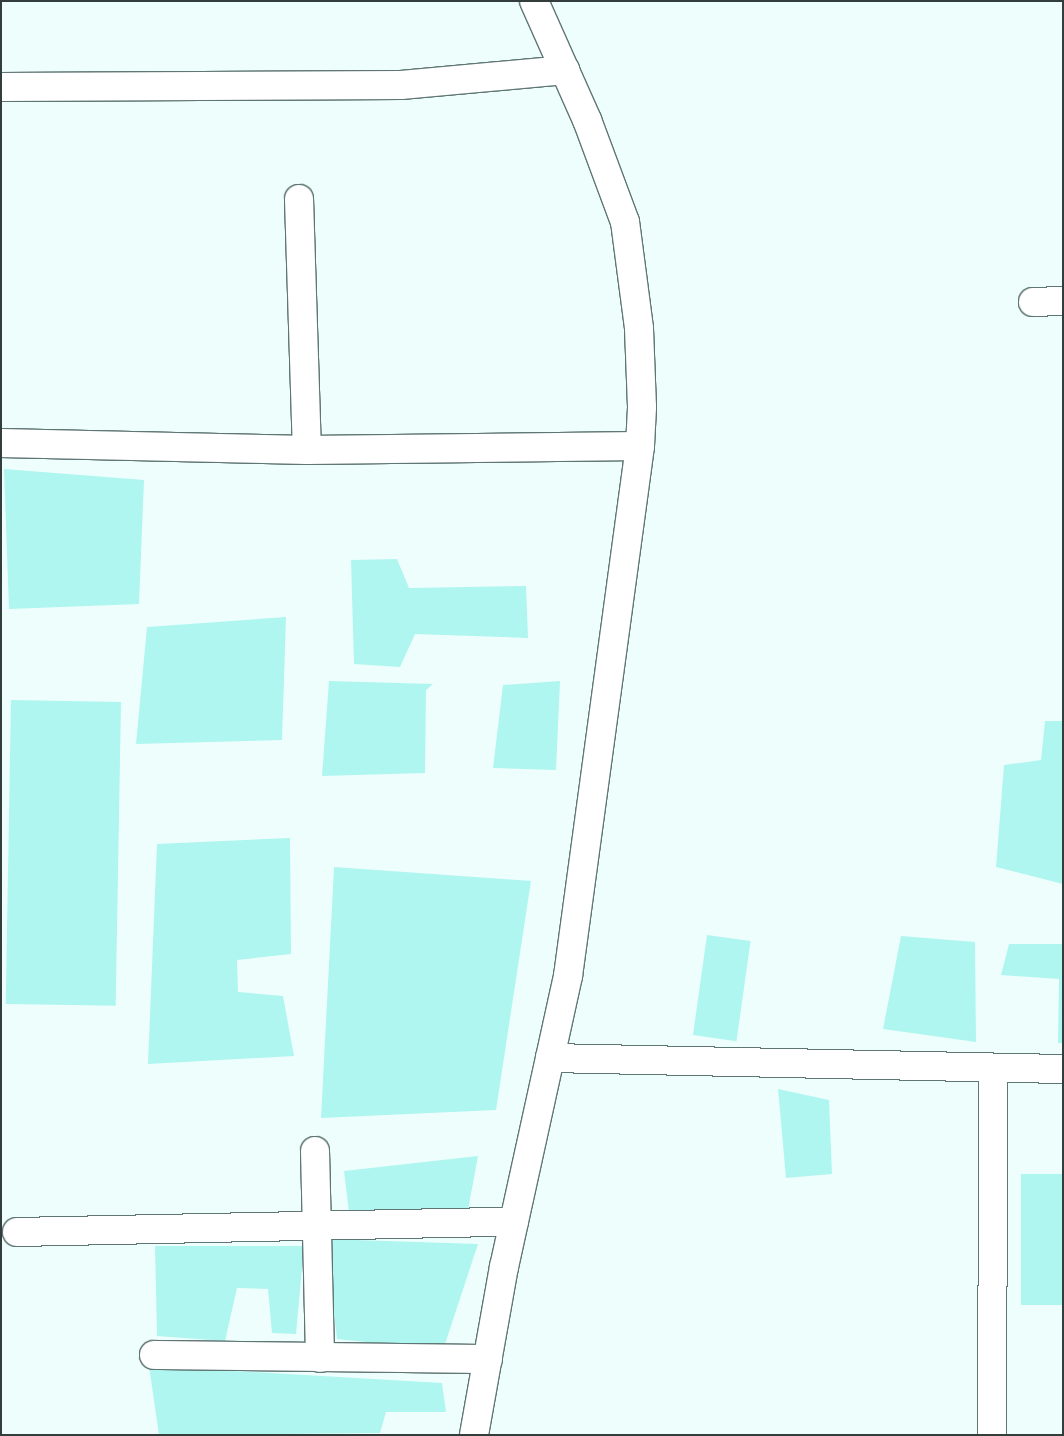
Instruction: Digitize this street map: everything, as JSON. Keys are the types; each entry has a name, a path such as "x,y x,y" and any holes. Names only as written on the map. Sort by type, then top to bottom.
{"street":[{"path":"474,1435 514,1222 568,976 640,446 642,363 625,222 565,70 534,1"},
{"path":"1,87 411,84 565,70"},
{"path":"299,199 307,450"},
{"path":"1033,302 1063,301"},
{"path":"1,443 307,450 640,446"},
{"path":"550,1058 1063,1069"},
{"path":"992,1435 993,1068"},
{"path":"315,1151 320,1358"},
{"path":"17,1232 514,1222"},
{"path":"154,1355 320,1358 488,1358"}],"building":[{"path":"4,469 144,480 139,604 9,609"},
{"path":"397,559 409,588 526,586 528,638 415,634 400,667 354,664 351,560"},
{"path":"286,617 282,740 136,744 147,627"},
{"path":"329,681 433,684 426,690 425,773 322,776"},
{"path":"560,681 556,770 493,768 503,685"},
{"path":"11,700 121,702 116,1006 6,1004"},
{"path":"1045,721 1063,721 1063,884 996,867 1004,765 1041,760"},
{"path":"290,838 291,954 237,960 238,992 283,996 294,1056 148,1064 157,844"},
{"path":"334,867 531,881 496,1110 321,1118"},
{"path":"707,935 751,941 737,1041 693,1035"},
{"path":"901,936 975,942 976,1042 883,1029"},
{"path":"1009,944 1063,944 1063,1043 1058,1043 1059,979 1001,975"},
{"path":"778,1089 829,1100 832,1174 786,1178"},
{"path":"478,1156 468,1210 349,1212 344,1171"},
{"path":"1021,1174 1063,1174 1063,1305 1021,1305"},
{"path":"325,1239 478,1244 443,1350 337,1339"},
{"path":"155,1246 304,1246 296,1334 272,1333 268,1289 237,1288 225,1341 157,1336"},
{"path":"149,1366 442,1383 446,1412 386,1412 380,1433 159,1435"}]}
